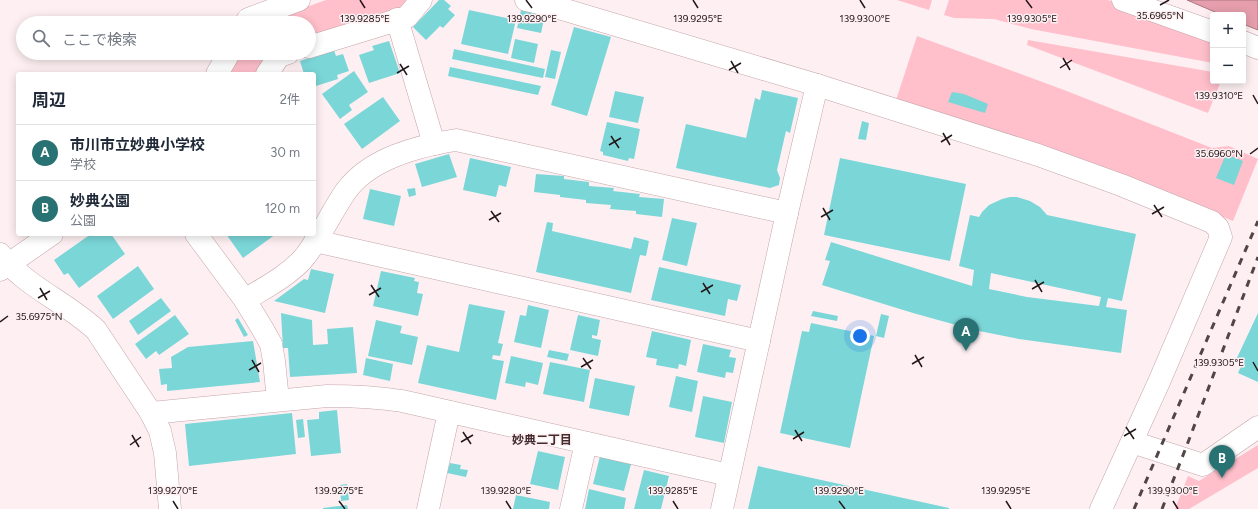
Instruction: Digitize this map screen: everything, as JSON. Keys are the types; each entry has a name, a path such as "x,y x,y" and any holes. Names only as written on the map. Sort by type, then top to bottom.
{"street":[{"path":"256,16 299,0"},
{"path":"316,44 407,17 421,0"},
{"path":"526,0 552,6 817,85 1038,155 1121,185 1212,222 1218,228 1221,237 1132,442 1101,509"},
{"path":"1123,0 1210,31"},
{"path":"397,19 434,144"},
{"path":"1246,43 1258,48"},
{"path":"217,72 225,60"},
{"path":"268,72 276,60"},
{"path":"722,509 787,213 817,85"},
{"path":"245,300 290,272 303,259 346,191 364,172 390,158 434,144 456,140 787,213"},
{"path":"49,236 3,263 85,320 96,330 151,413 160,431 165,453 170,509"},
{"path":"197,236 245,300 270,344 274,360 278,400"},
{"path":"315,241 759,341"},
{"path":"151,413 327,396 377,397 729,475"},
{"path":"428,509 449,412"},
{"path":"1132,442 1203,465 1258,427"},
{"path":"571,509 586,443"}],"shaded area":[{"path":"326,0 408,0 402,7 316,34 316,16 281,16"},
{"path":"897,0 932,0 929,10"},
{"path":"949,0 1108,0 1202,34 1210,38 1210,62 1031,29 994,19 954,18 944,15"},
{"path":"1187,0 1258,0 1258,30 1246,25 1246,12 1215,12"},
{"path":"917,36 1064,90 1212,148 1229,146 1258,159 1233,221 1119,175 896,100"},
{"path":"1028,40 1210,71 1210,84 1220,84 1208,113 1027,45"},
{"path":"235,60 265,60 257,72 228,72"},
{"path":"1258,445 1258,468 1189,509 1175,509 1188,476 1199,481"}],"building":[{"path":"439,0 444,0 451,6 448,9 455,15 443,28 440,26 426,40 413,27"},
{"path":"469,10 516,20 508,54 461,44"},
{"path":"521,10 545,15 541,33 517,28"},
{"path":"574,27 611,37 587,116 551,105"},
{"path":"515,39 538,44 534,63 511,58"},
{"path":"389,41 400,73 369,83 359,55 374,50 372,46"},
{"path":"454,49 545,69 543,78 452,59"},
{"path":"334,50 336,56 343,54 349,71 337,75 338,79 316,86 316,72 303,72 300,61 316,60 316,56"},
{"path":"551,50 561,52 555,79 545,77"},
{"path":"450,67 541,86 538,95 448,76"},
{"path":"354,71 368,92 349,105 352,110 340,119 322,94"},
{"path":"762,90 798,98 790,133 786,131 777,170 780,178 779,185 770,188 676,168 686,124 746,138 755,98 760,100"},
{"path":"615,91 644,97 638,123 609,117"},
{"path":"952,92 964,94 988,104 985,113 948,102"},
{"path":"383,97 400,121 362,149 344,124"},
{"path":"862,121 869,123 866,140 858,139"},
{"path":"607,122 640,129 634,159 629,158 628,161 603,155 603,152 600,151"},
{"path":"449,154 457,177 422,187 415,164"},
{"path":"1226,154 1243,161 1234,185 1216,178"},
{"path":"470,158 511,167 506,187 499,185 496,197 463,190"},
{"path":"840,158 966,184 950,261 824,235"},
{"path":"536,174 564,176 564,179 589,182 589,186 614,188 613,191 640,194 639,197 664,199 662,217 636,214 636,211 610,209 611,205 586,203 586,200 534,192"},
{"path":"415,188 416,195 409,197 407,189"},
{"path":"370,189 401,196 394,226 363,219"},
{"path":"1017,197 1030,201 1040,207 1047,215 1136,234 1122,301 1108,298 1106,307 1127,310 1121,353 1019,339 974,330 822,285 830,261 825,260 831,242 972,286 974,270 959,266 970,215 979,217 989,205 1002,199","holes":["991,273 1101,297 1099,306 1027,297 989,289"]},
{"path":"672,218 697,223 687,266 662,260"},
{"path":"547,222 553,223 552,231 631,249 634,237 649,241 646,256 640,255 631,293 536,272"},
{"path":"88,236 112,236 125,254 79,288 68,273 64,275 54,260"},
{"path":"227,236 273,236 243,258"},
{"path":"138,266 154,289 113,319 97,296"},
{"path":"659,267 741,285 737,301 728,299 725,316 651,300"},
{"path":"311,269 334,274 325,313 274,301 304,279 308,280"},
{"path":"381,271 415,278 414,281 419,282 417,293 423,294 418,316 373,306"},
{"path":"161,298 171,311 138,335 129,321"},
{"path":"469,304 505,311 498,343 503,344 500,356 493,355 492,359 504,361 496,400 418,383 427,345 459,352"},
{"path":"528,305 549,310 541,348 514,342 520,315 526,316"},
{"path":"813,311 838,316 837,321 811,316"},
{"path":"281,313 312,320 313,345 328,344 327,329 353,327 357,373 290,377 288,348 283,348"},
{"path":"1258,313 1258,382 1238,373 1242,364 1235,362"},
{"path":"881,314 889,316 884,338 876,336"},
{"path":"175,315 189,334 159,355 156,351 146,359 135,344"},
{"path":"578,315 600,320 597,336 592,335 592,338 601,340 598,356 570,350"},
{"path":"238,318 248,335 244,337 235,320"},
{"path":"376,320 402,326 400,333 418,337 412,365 368,356"},
{"path":"811,323 874,336 850,448 780,433 802,331 809,332"},
{"path":"652,331 691,340 686,366 679,364 678,369 656,365 657,359 646,357"},
{"path":"253,341 260,382 167,391 167,384 161,385 159,369 172,368 171,357 188,347"},
{"path":"703,344 731,350 729,357 736,358 733,373 726,372 725,378 697,372"},
{"path":"549,350 569,354 567,361 547,357"},
{"path":"511,356 543,363 538,385 526,382 525,387 505,383"},
{"path":"366,358 393,364 390,381 363,375"},
{"path":"550,362 590,370 584,402 543,394"},
{"path":"676,376 698,381 692,412 669,407"},
{"path":"595,378 635,386 629,416 589,408"},
{"path":"703,396 732,402 724,443 695,437"},
{"path":"337,410 341,453 311,456 307,420 319,419 319,412"},
{"path":"292,413 296,454 189,466 185,424"},
{"path":"303,419 305,437 298,438 296,420"},
{"path":"538,451 565,457 558,490 530,484"},
{"path":"600,456 631,464 624,491 593,484"},
{"path":"450,463 461,465 460,469 468,470 466,477 447,473"},
{"path":"758,466 949,508 949,509 748,509"},
{"path":"644,470 669,476 661,509 634,509"},
{"path":"347,484 349,500 341,501 340,485"},
{"path":"589,489 626,498 624,509 585,509"},
{"path":"516,495 550,502 549,509 513,509"},
{"path":"347,505 348,509 323,509 323,508"}],"railway":[{"path":"1134,509 1258,221"},
{"path":"1162,509 1258,257"}],"place":[{"name":"市川市立妙典小学校","path":"966,351"},
{"name":"妙典公園","path":"1222,478"}],"district":[{"name":"妙典二丁目","path":"542,440"}]}
